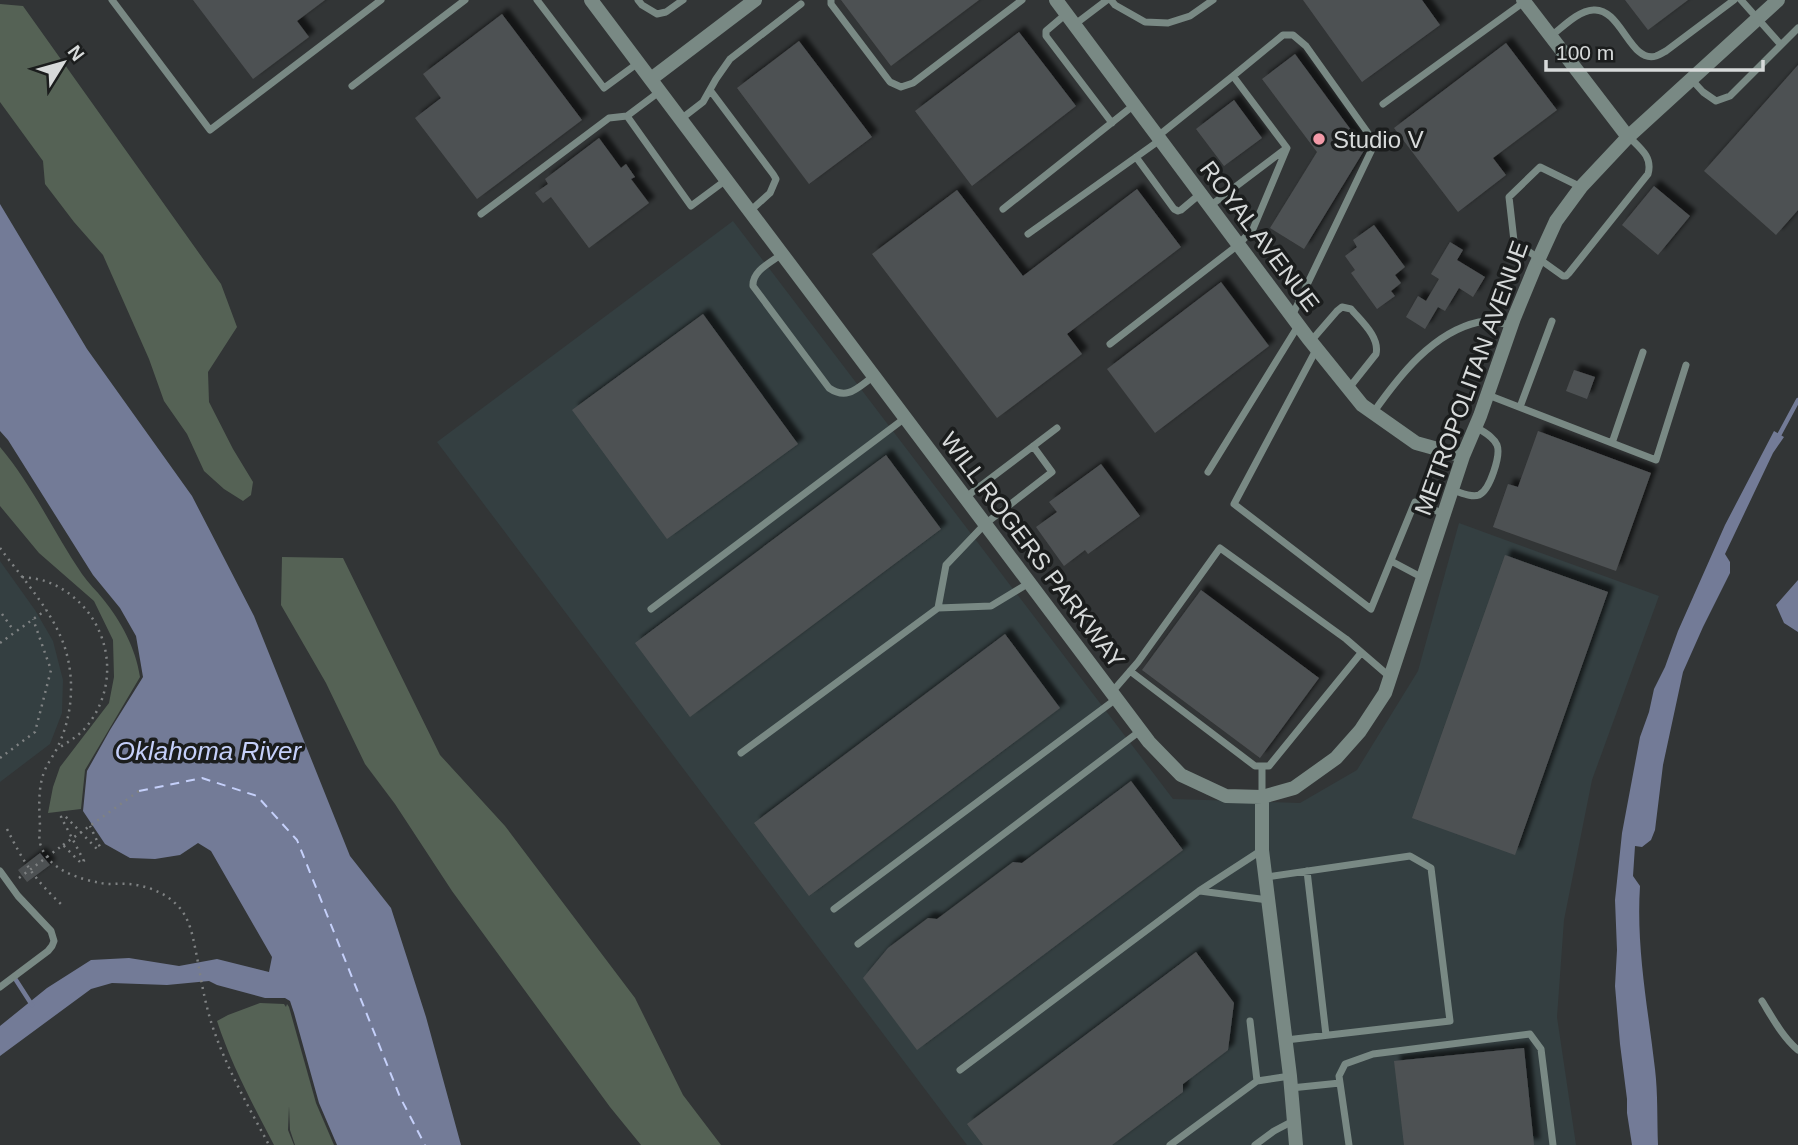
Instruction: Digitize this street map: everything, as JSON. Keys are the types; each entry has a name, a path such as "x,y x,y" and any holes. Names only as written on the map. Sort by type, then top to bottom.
{"street":[{"name":"WILL ROGERS PARKWAY","path":"590,0 1140,730 1181,775 1226,796 1262,797"},
{"path":"656,85 755,0"},
{"name":"ROYAL AVENUE","path":"1056,0 1295,321 1362,405 1416,443 1463,456"},
{"name":"METROPOLITAN AVENUE","path":"1262,797 1294,788 1336,758 1360,732 1385,693 1463,456 1538,259 1556,221 1581,187 1628,137 1778,0"},
{"path":"1524,1 1628,137"},
{"path":"1262,797 1262,850 1296,1145"}],"lane":[{"path":"127,0 115,3 210,130 381,0"},
{"path":"352,86 464,0"},
{"path":"537,0 604,88 638,63"},
{"path":"638,0 657,14 666,12 683,0"},
{"path":"831,0 831,4 890,82 901,87 913,83 1022,0"},
{"path":"1112,123 1046,36 1046,32 1109,0 1145,22 1168,23 1190,16 1213,0"},
{"path":"1551,36 1579,15 1591,10 1602,10 1609,14 1638,50 1646,56 1655,57 1734,0"},
{"path":"1741,0 1781,45"},
{"path":"1383,104 1524,1"},
{"path":"681,119 703,102 730,59 801,4"},
{"path":"1691,79 1716,101 1730,96 1798,27"},
{"path":"1028,234 1136,158 1283,36 1293,35 1306,46 1375,143 1295,321 1208,472"},
{"path":"1233,76 1287,148"},
{"path":"481,214 610,118 627,116 656,85"},
{"path":"710,90 776,179 771,193 750,211"},
{"path":"1003,209 1134,105"},
{"path":"627,116 691,206 726,180"},
{"path":"1581,187 1540,167 1509,197 1514,242 1558,274 1566,276 1648,174 1650,168 1647,157 1628,137"},
{"path":"1210,207 1287,148"},
{"path":"1110,344 1238,245 1253,229 1287,148"},
{"path":"1136,158 1174,209 1181,210 1200,194"},
{"path":"782,254 756,274 753,286 829,388 844,394 874,376"},
{"path":"1349,388 1376,354 1377,348 1376,340 1351,309 1342,307 1314,345 1234,504 1371,610 1415,502 1444,514"},
{"path":"1373,413 1403,374 1429,348 1456,330 1481,321 1512,325"},
{"path":"1520,407 1552,321"},
{"path":"1612,443 1643,352"},
{"path":"1488,395 1656,460 1686,365"},
{"path":"651,609 905,417"},
{"path":"1452,490 1471,496 1479,495 1489,483 1498,457 1497,446 1491,436 1476,427"},
{"path":"966,497 1057,428"},
{"path":"938,608 946,565 985,524 1052,472 1033,446"},
{"path":"834,909 1114,696 1220,548 1346,639 1390,678"},
{"path":"1391,561 1423,578"},
{"path":"741,753 938,608 991,606 1030,583"},
{"path":"1130,671 1255,766 1269,766 1361,653"},
{"path":"858,944 1140,730"},
{"path":"1262,766 1262,797"},
{"path":"960,1070 1199,891 1262,850"},
{"path":"1266,877 1410,856 1431,868 1450,1021 1285,1040"},
{"path":"1307,871 1326,1035"},
{"path":"0,872 18,896 51,930 54,941 48,951 0,986"},
{"path":"1199,891 1269,900"},
{"path":"1762,1001 1798,1050"},
{"path":"1250,1021 1257,1081"},
{"path":"1349,1145 1339,1076 1345,1064 1373,1054 1530,1034 1541,1049 1553,1145"},
{"path":"1170,1145 1257,1081 1340,1083"},
{"path":"1255,1145 1294,1121"}],"path":[{"path":"0,548 59,632 71,680 65,729 44,772 39,800 39,842 47,857 58,868 102,883 136,885 164,894 181,909 190,927 210,1020 233,1076 268,1145"},
{"path":"22,577 41,580 61,588 88,612 104,640 107,671 102,699 88,724 56,750"},
{"path":"0,643 46,610"},
{"path":"2,614 15,632"},
{"path":"0,758 34,732 51,670 33,620"},
{"path":"19,878 139,791"},
{"path":"63,845 81,863 84,861 61,817 64,815 97,849 100,847 90,826"},
{"path":"7,829 29,871 62,906"}],"shaded area":[{"path":"733,221 1173,799 1300,803 1357,770 1418,671 1459,523 1659,596 1592,780 1564,920 1557,1017 1576,1145 967,1145 437,442"},
{"path":"0,561 35,610 53,641 63,680 62,713 50,744 0,782"}],"green space":[{"path":"0,4 23,6 221,284 237,327 208,372 209,402 253,482 251,495 243,501 204,471 187,434 164,401 149,359 103,255 45,184 43,161 0,102"},
{"path":"0,447 23,478 82,574 116,617 127,636 138,667 140,677 85,770 81,809 48,813 60,767 109,703 114,677 113,640 94,601 39,553 0,506"},
{"path":"282,557 343,558 440,755 505,826 635,998 683,1095 721,1145 641,1145 610,1107 452,891 395,804 365,764 326,683 281,605"},
{"path":"260,1003 284,1004 286,1007 287,1004 289,1007 316,1103 334,1145 295,1145 290,1130 289,1106 288,1130 294,1145 274,1145 266,1130 236,1069 217,1021"}],"water":[{"name":"Oklahoma River","path":"0,204 87,349 192,496 254,616 350,856 391,908 426,1017 461,1145 337,1145 319,1103 290,1001 285,998 265,998 209,981 167,985 112,983 91,989 0,1056 0,1026 47,988 91,960 129,958 179,966 217,959 269,972 272,957 211,851 198,843 180,855 155,859 130,858 105,844 83,811 87,771 143,677 136,636 120,608 93,575 0,431"},
{"path":"1774,431 1784,437 1773,453 1725,554 1730,562 1730,573 1683,672 1663,765 1655,830 1651,840 1642,847 1635,846 1633,876 1640,886 1641,955 1656,1078 1658,1145 1632,1145 1615,986 1615,900 1622,833 1640,737 1654,689 1678,631 1725,525"},
{"path":"1798,580 1798,632 1784,623 1776,605"}],"building":[{"path":"193,0 325,0 297,21 309,37 253,79"},
{"path":"841,0 979,0 891,66"},
{"path":"1303,0 1422,0 1440,25 1362,82"},
{"path":"1625,0 1688,0 1648,30"},
{"path":"502,14 582,120 477,199 415,118 441,98 423,74"},
{"path":"1019,32 1076,106 972,186 915,111"},
{"path":"799,41 872,137 809,184 737,88"},
{"path":"1506,43 1557,110 1493,158 1506,175 1458,212 1394,128"},
{"path":"1295,54 1365,149 1304,249 1270,228 1317,152 1262,79"},
{"path":"1798,65 1798,210 1776,235 1704,171"},
{"path":"1234,100 1262,138 1224,166 1196,129"},
{"path":"599,138 621,168 626,164 635,177 631,179 649,203 589,248 551,197 543,203 535,193 548,184 545,179"},
{"path":"1654,186 1690,216 1658,255 1622,225"},
{"path":"1137,189 1181,247 1067,334 1082,354 997,418 872,254 957,190 1023,276"},
{"path":"1374,225 1405,267 1395,275 1401,283 1391,291 1395,296 1377,309 1351,273 1355,270 1345,256 1357,247 1353,240"},
{"path":"1450,242 1463,250 1457,260 1485,277 1473,297 1459,288 1445,311 1438,307 1425,329 1406,317 1418,296 1426,301 1439,279 1431,274"},
{"path":"1221,282 1269,346 1155,433 1107,369"},
{"path":"703,314 798,444 667,539 572,410"},
{"path":"1574,370 1595,377 1587,399 1566,391"},
{"path":"1538,431 1651,473 1616,571 1493,527 1508,484 1518,487"},
{"path":"886,455 941,529 690,717 635,643"},
{"path":"1101,464 1140,516 1088,554 1085,550 1064,566 1036,527 1057,512 1049,502"},
{"path":"1505,555 1608,592 1515,855 1412,818"},
{"path":"1201,590 1319,678 1260,758 1142,670"},
{"path":"1005,634 1060,708 809,896 754,823"},
{"path":"1131,781 1183,850 917,1050 863,978 888,948 928,918 937,919 1013,862 1022,863"},
{"path":"40,853 50,865 27,882 18,870"},
{"path":"1196,952 1234,1003 1228,1050 1183,1084 1183,1092 1112,1145 983,1145 967,1124"},
{"path":"1524,1048 1534,1145 1404,1145 1394,1061"}],"waterway":[{"path":"1777,439 1798,400"},
{"path":"14,977 32,1005"}],"ferry route":[{"path":"139,791 202,778 257,796 297,840 400,1097 425,1145"}],"place":[{"name":"Studio V","path":"1319,139"}]}
